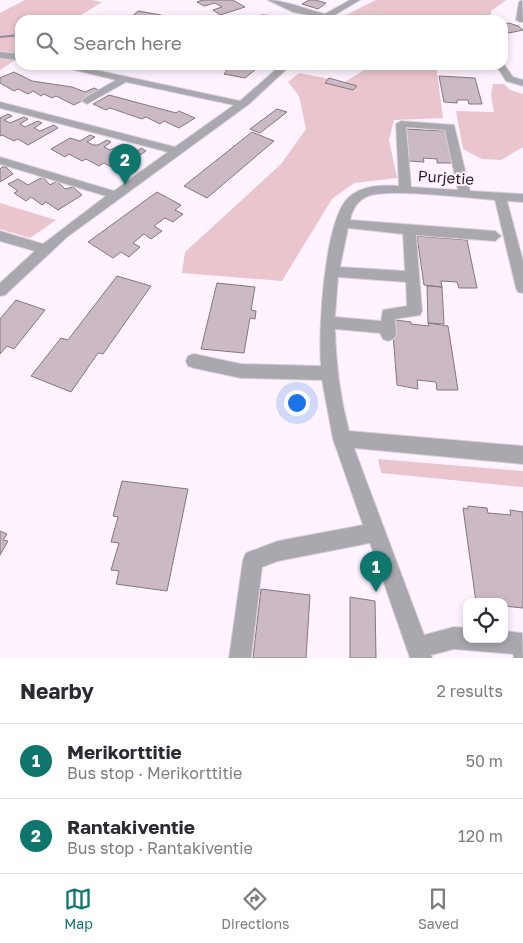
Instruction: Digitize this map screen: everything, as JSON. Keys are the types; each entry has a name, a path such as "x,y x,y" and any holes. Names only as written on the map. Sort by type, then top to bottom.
{"street":[{"path":"272,0 312,15"},
{"path":"328,15 356,0"},
{"path":"520,20 523,2"},
{"path":"0,55 15,56"},
{"path":"83,70 242,104"},
{"path":"0,291 44,249 115,195 242,104 279,70"},
{"path":"504,70 509,79 523,83"},
{"path":"87,101 125,79"},
{"path":"0,105 178,150"},
{"path":"405,191 400,124 450,127 465,194"},
{"path":"0,160 115,195"},
{"name":"Purjetie","path":"344,223 348,206 353,199 368,191 384,189 523,198"},
{"path":"500,197 523,288"},
{"path":"463,639 454,638 419,653 342,439 330,373 328,322 332,272 344,223 495,236"},
{"path":"328,322 388,332 388,314 415,311 409,230"},
{"path":"0,236 44,249"},
{"path":"332,272 413,276"},
{"path":"194,361 241,371 330,373"},
{"path":"342,439 523,455"},
{"path":"240,658 253,560 278,551 375,532"},
{"path":"508,643 522,644 523,652"}],"shaded area":[{"path":"25,0 92,0 102,2 81,15 15,15 15,60 0,70 0,13"},
{"path":"376,0 506,0 491,11 491,15 346,15"},
{"path":"364,70 437,70 443,118 394,120 389,140 397,178 354,183 332,199 282,281 182,273 185,252 281,164 306,129 299,96 288,82 299,73 345,82"},
{"path":"493,84 504,84 510,90 523,94 523,147 501,160 482,159 463,149 456,111 494,112 491,96"},
{"path":"0,203 56,220 30,238 0,229"},
{"path":"378,459 523,471 523,487 381,473"}],"building":[{"path":"203,0 233,0 245,7 220,15 213,10 222,7 215,3 204,6 197,2"},
{"path":"309,0 326,3 318,9 302,4"},
{"path":"138,11 161,15 133,15"},
{"path":"508,23 518,26 523,30 509,33"},
{"path":"227,70 255,70 245,78 224,74"},
{"path":"14,72 32,81 72,87 85,92 94,88 101,91 74,105 56,96 52,98 44,94 41,96 33,91 28,94 18,89 14,91 0,83 0,78"},
{"path":"439,76 475,78 482,104 469,104 468,100 457,100 457,103 444,102"},
{"path":"329,78 357,86 353,90 325,83"},
{"path":"109,95 176,113 179,111 195,118 179,128 164,121 160,124 146,117 142,119 110,108 106,110 93,104"},
{"path":"277,109 287,112 260,133 250,129"},
{"path":"8,114 12,116 4,120 10,123 24,117 28,119 20,124 25,127 38,121 42,123 34,128 40,131 54,125 58,128 28,145 18,139 14,141 2,135 0,136 0,118"},
{"path":"405,129 445,131 452,163 437,163 437,159 423,158 424,162 409,161"},
{"path":"252,132 274,141 207,198 184,186"},
{"path":"90,135 95,137 87,142 98,145 107,140 111,142 104,147 110,150 123,144 128,146 121,150 128,154 133,154 141,148 146,151 117,170 104,163 99,166 86,159 82,161 69,154 65,157 51,149 70,138 80,141"},
{"path":"6,167 13,174 0,182 0,169"},
{"path":"43,177 50,185 57,181 65,189 73,187 82,195 58,210 46,202 42,205 31,197 26,201 14,193 18,191 8,184 18,179 28,185"},
{"path":"157,192 181,205 175,210 183,214 173,222 165,218 154,226 162,231 151,239 144,234 133,243 140,247 129,257 121,252 113,258 88,242"},
{"path":"417,236 467,240 477,288 459,288 457,282 441,281 442,287 424,285"},
{"path":"117,276 151,286 103,354 98,353 71,392 31,376 61,338 68,340"},
{"path":"217,283 255,287 251,310 256,311 255,319 250,318 244,353 201,349"},
{"path":"427,286 442,287 444,324 428,323"},
{"path":"16,300 45,310 14,349 7,346 0,354 0,319"},
{"path":"392,321 411,322 411,324 429,326 428,323 448,326 458,390 437,390 436,382 417,380 418,389 397,385"},
{"path":"122,481 188,489 167,591 116,584 119,571 111,570 119,543 111,542 118,517 113,516"},
{"path":"468,506 487,508 488,513 511,515 510,510 523,512 523,608 508,606 508,598 475,598 463,508 468,509"},
{"path":"0,531 7,534 3,540 8,541 0,555"},
{"path":"261,589 310,595 306,658 253,658"},
{"path":"350,597 375,601 376,658 350,658"}],"waterway":[{"path":"0,37 15,36"}],"place":[{"name":"Rantakiventie","path":"125,185"},
{"name":"Merikorttitie","path":"376,592"}]}
